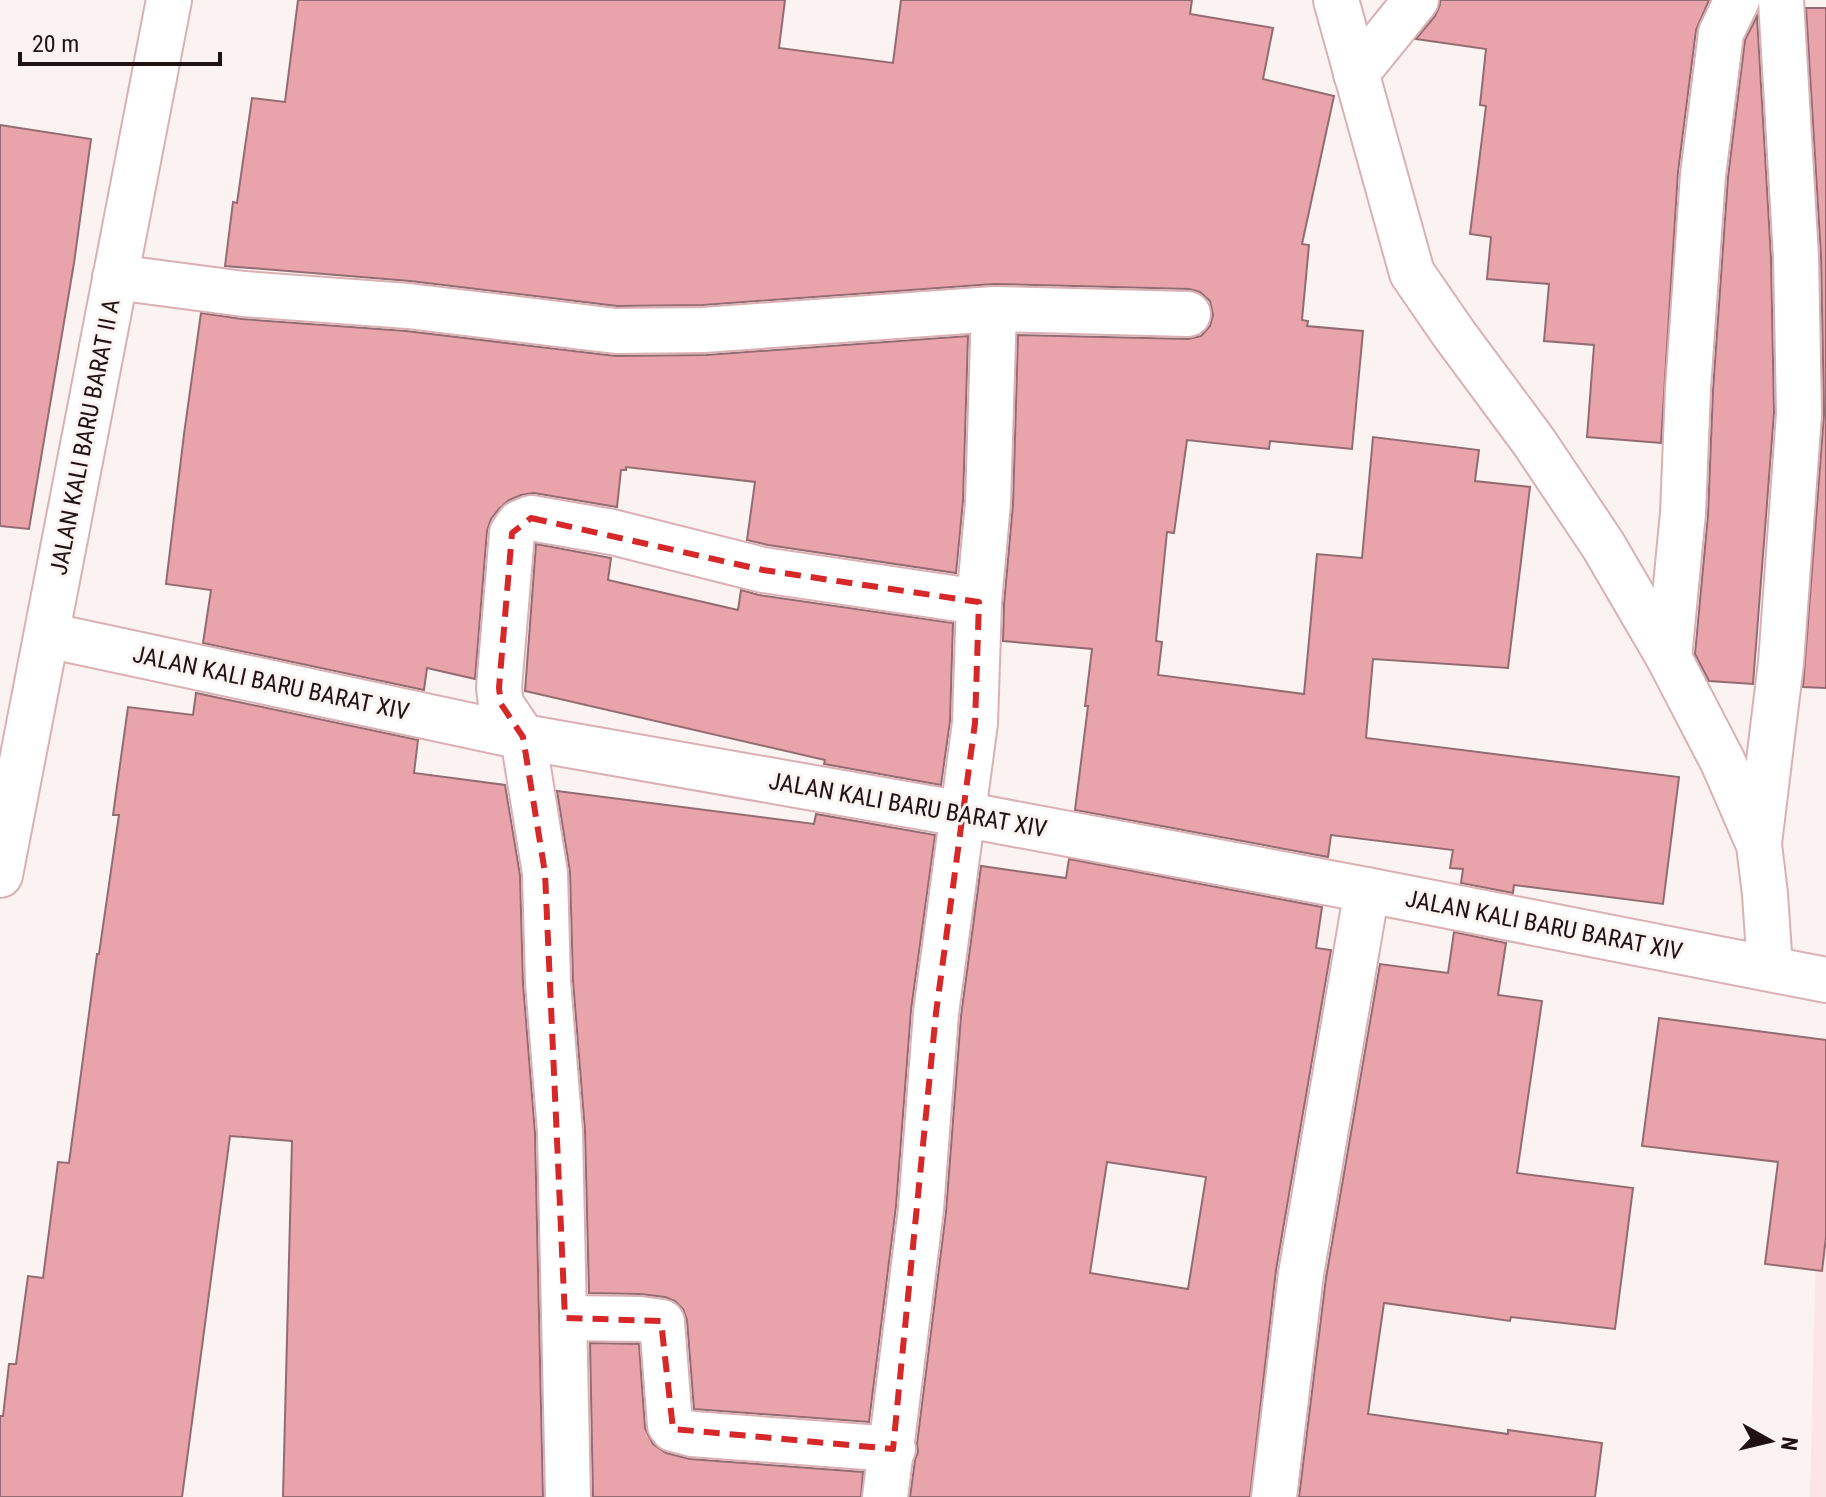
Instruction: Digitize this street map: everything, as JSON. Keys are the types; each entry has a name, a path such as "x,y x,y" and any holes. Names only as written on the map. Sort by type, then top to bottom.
{"street":[{"name":"JALAN KALI BARU BARAT II A","path":"0,875 169,0"},
{"path":"1336,0 1412,273 1534,442 1594,532 1669,658 1723,762 1759,845"},
{"path":"1356,74 1416,0"},
{"path":"1669,658 1683,513 1703,175 1721,33 1737,0"},
{"path":"1770,968 1759,845 1781,663 1799,414 1796,257 1781,0"},
{"path":"115,277 244,294 408,306 616,331 704,330 994,309 1188,314"},
{"path":"885,1497 921,1209 936,1013 975,723 979,602 988,503 994,309"},
{"path":"568,1497 560,1132 548,982 545,873 523,737 501,704 499,688 512,533 519,523 531,518 612,532 763,570 979,602"},
{"name":"JALAN KALI BARU BARAT XIV","path":"47,635 523,737 962,814 1826,980"},
{"path":"1274,1497 1301,1274 1367,890"},
{"path":"565,1318 662,1322 670,1425 673,1429 692,1434 893,1449"}],"highlighted area":[{"path":"531,518 763,570 979,602 975,723 936,1013 893,1449 673,1429 661,1321 565,1318 545,873 523,737 501,704 499,688 512,533"}],"shaded area":[{"path":"1821,1037 1826,1037 1826,1497 1810,1497"}],"building":[{"path":"298,0 785,0 779,48 893,63 901,0 1192,0 1190,14 1273,28 1263,79 1334,96 1302,244 1309,245 1302,320 1308,321 1307,326 1363,331 1352,449 1270,441 1269,449 1187,440 1174,533 1167,532 1156,641 1162,642 1158,675 1304,694 1317,554 1362,558 1373,437 1479,450 1475,481 1530,487 1508,668 1373,659 1366,738 1679,777 1663,904 1514,885 1513,893 1461,883 1463,869 1450,868 1453,850 1331,835 1328,857 1075,810 1092,649 1003,641 1013,504 1018,335 1188,339 1201,336 1210,326 1213,315 1210,301 1200,292 1189,289 994,284 703,305 617,306 410,281 225,266 252,98 285,102"},
{"path":"1440,0 1709,0 1696,30 1678,172 1661,443 1587,437 1594,345 1544,341 1549,284 1487,279 1491,237 1470,234 1486,106 1480,105 1486,49 1416,39 1435,16"},
{"path":"1806,8 1826,8 1826,688 1803,687 1824,414 1821,256"},
{"path":"1757,16 1771,258 1774,413 1753,684 1709,681 1695,654 1708,515 1728,177 1745,40"},
{"path":"0,125 91,139 74,263 29,529 0,526"},
{"path":"201,313 406,331 616,356 706,355 968,336 963,501 956,573 747,540 755,482 626,467 626,470 621,470 617,507 534,493 509,500 491,519 487,531 475,679 427,668 424,690 203,643 211,590 166,584"},
{"path":"536,544 611,558 608,580 738,610 741,590 953,623 950,721 941,785 824,764 825,760 525,691"},
{"path":"196,693 418,740 414,773 505,785 520,875 523,983 535,1133 543,1497 283,1497 292,1141 230,1136 182,1497 0,1497 0,1416 3,1416 9,1364 16,1364 28,1276 43,1278 58,1162 69,1163 119,815 113,815 128,707 193,715"},
{"path":"557,791 814,824 816,814 935,835 911,1010 896,1206 869,1422 694,1409 687,1320 683,1309 665,1297 589,1293 585,1131 573,981 570,872"},
{"path":"1069,859 1322,907 1316,948 1331,950 1276,1270 1250,1497 910,1497 946,1212 961,1016 981,866 1066,878","holes":["1107,1162 1206,1177 1188,1289 1090,1273"]},
{"path":"1454,932 1506,943 1498,995 1542,1001 1517,1173 1633,1188 1615,1329 1511,1317 1510,1321 1384,1303 1368,1414 1508,1434 1508,1430 1602,1443 1595,1497 1299,1497 1326,1278 1380,964 1448,973"},
{"path":"1659,1018 1826,1040 1826,1237 1822,1271 1765,1264 1778,1162 1642,1146"},
{"path":"590,1343 639,1344 645,1428 653,1444 666,1453 690,1459 863,1472 861,1497 593,1497"}]}
